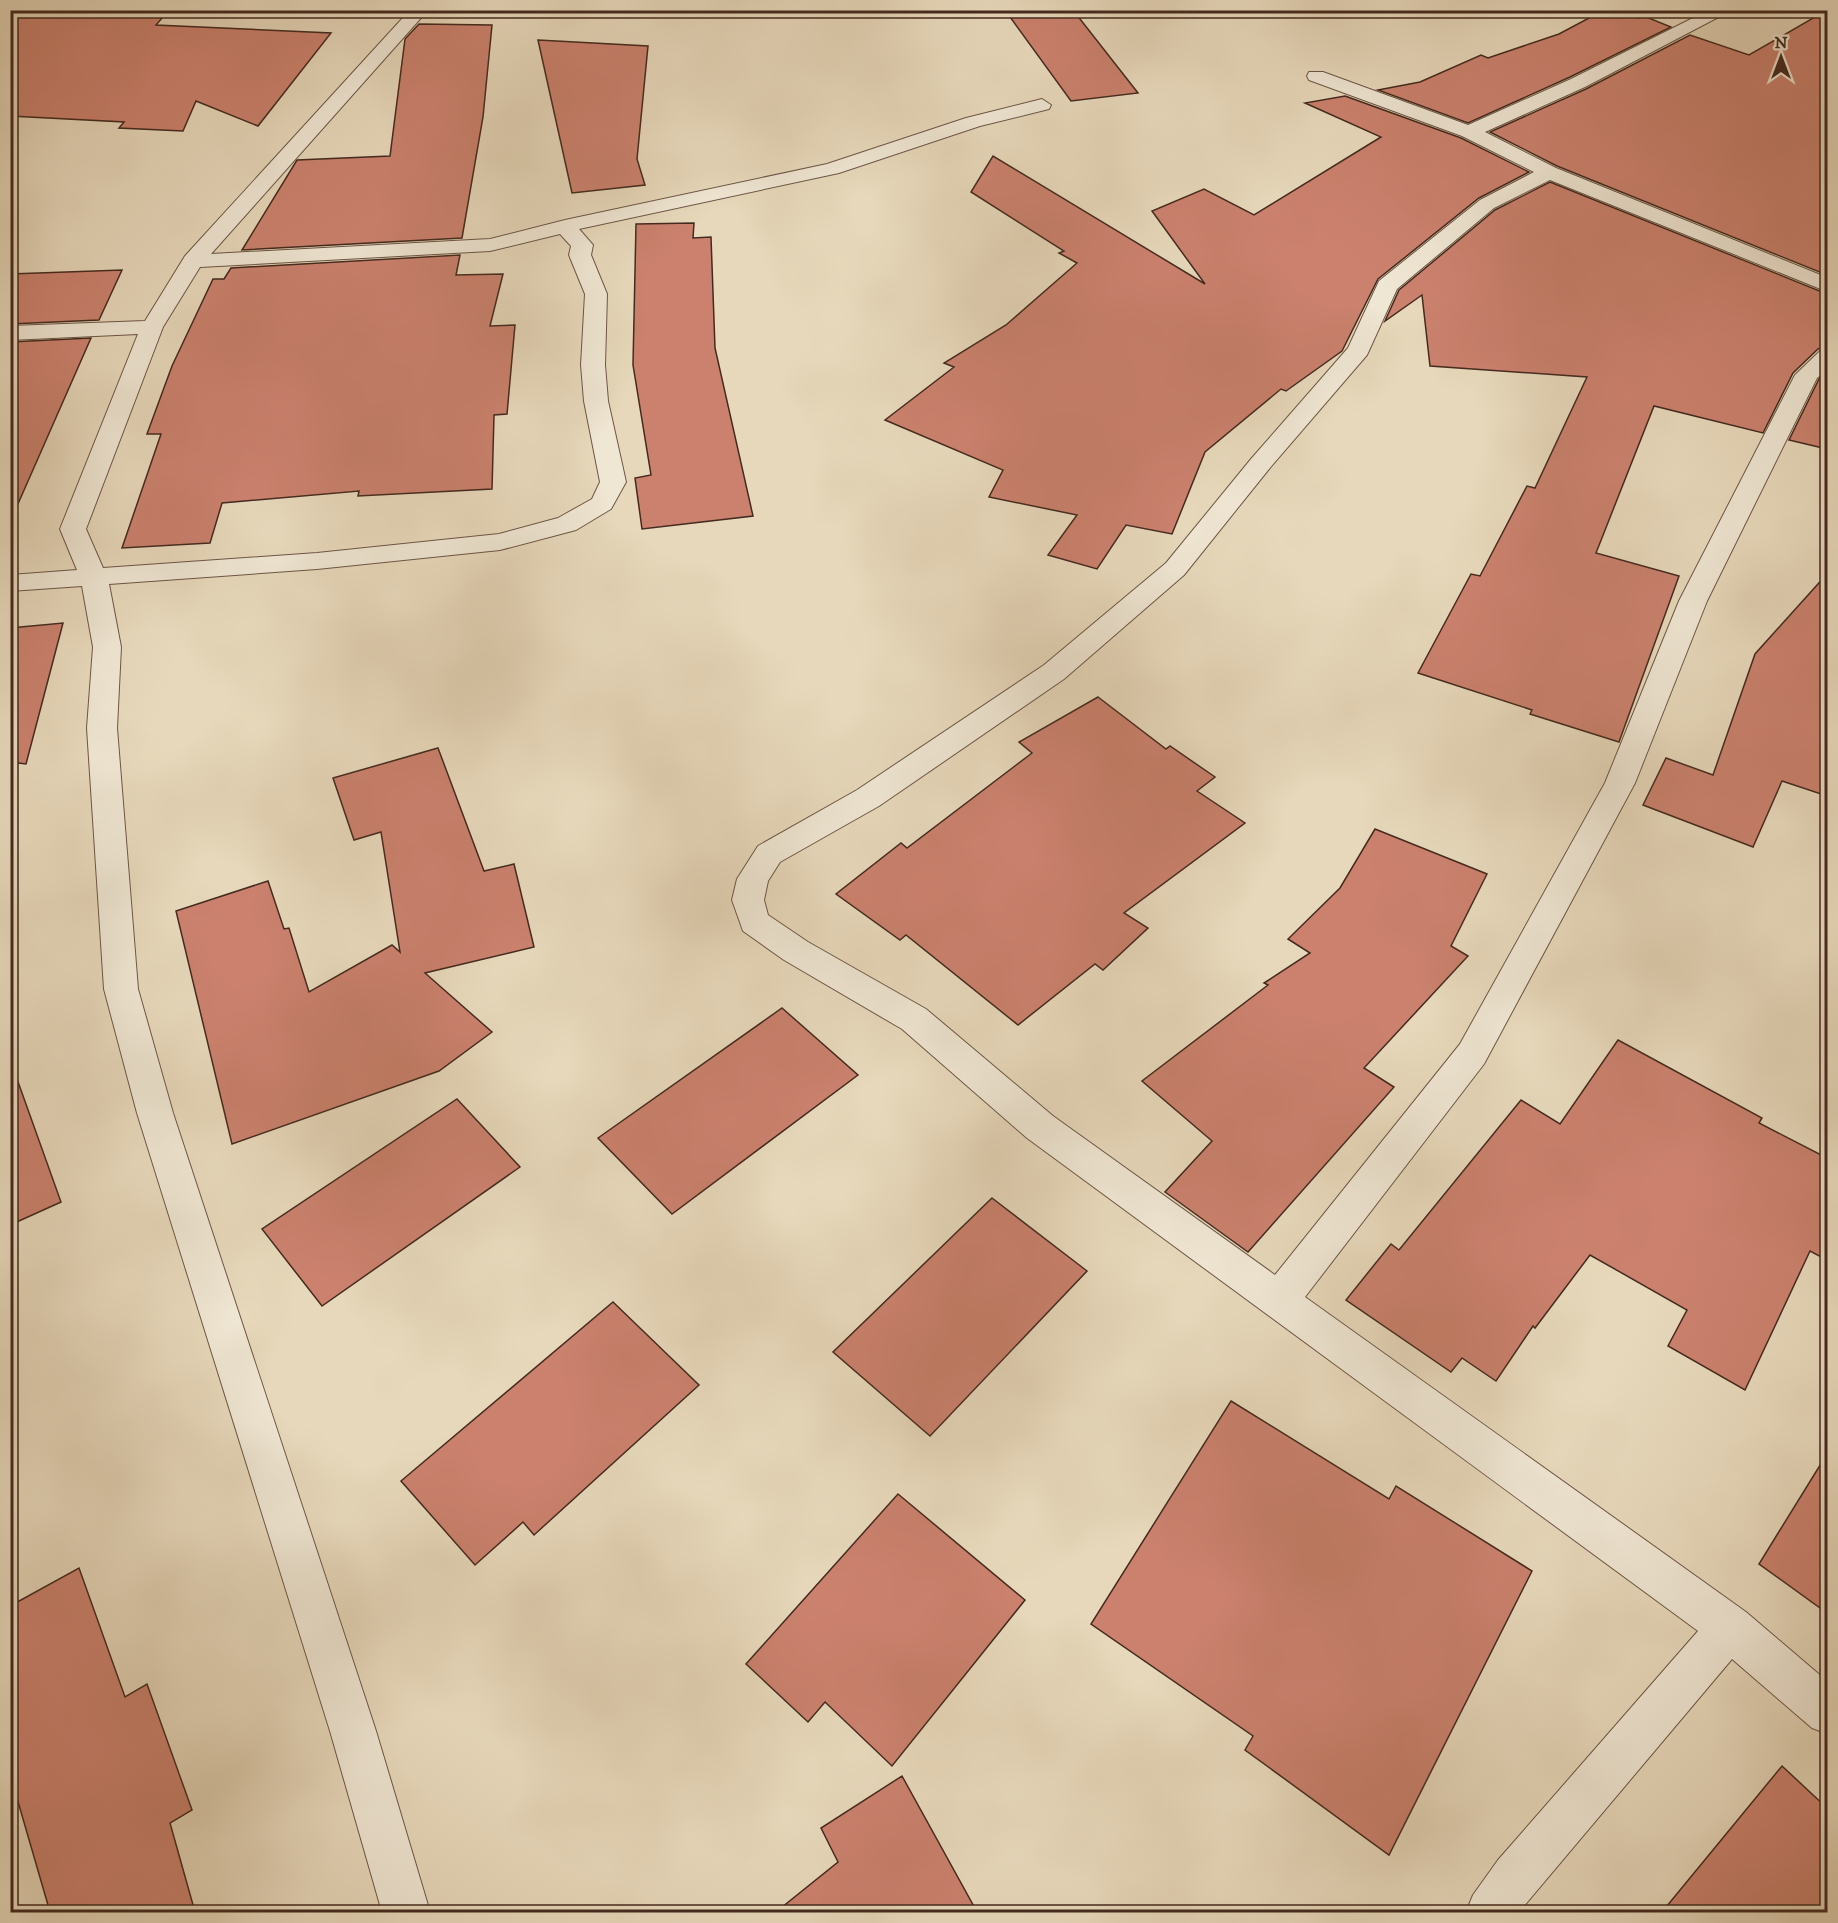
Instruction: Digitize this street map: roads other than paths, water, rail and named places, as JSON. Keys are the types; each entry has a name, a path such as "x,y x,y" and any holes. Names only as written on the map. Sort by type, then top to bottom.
{"street":[{"path":"406,1912 353,1731 155,1113 121,989 102,728 107,647 94,578 73,529 152,327 193,261 420,10"},
{"path":"1469,132 1578,83 1724,10"},
{"path":"1316,76 1469,132 1549,172 1827,286"},
{"path":"193,261 490,245 565,226 832,169 973,122 1042,105"},
{"path":"1549,172 1488,204 1387,286 1359,350 1260,464 1175,569 1054,672 868,798 769,854 753,879 748,900 754,922 796,951 914,1019 1040,1127 1730,1628 1827,1712"},
{"path":"10,583 317,561 500,542 567,524 602,504 613,482 596,400 593,365 596,294 580,255 582,245 565,226"},
{"path":"10,333 152,327"},
{"path":"1278,1301 1472,1054 1620,783 1694,601 1807,375 1827,356"},
{"path":"1490,1912 1515,1877 1730,1628"}]}
